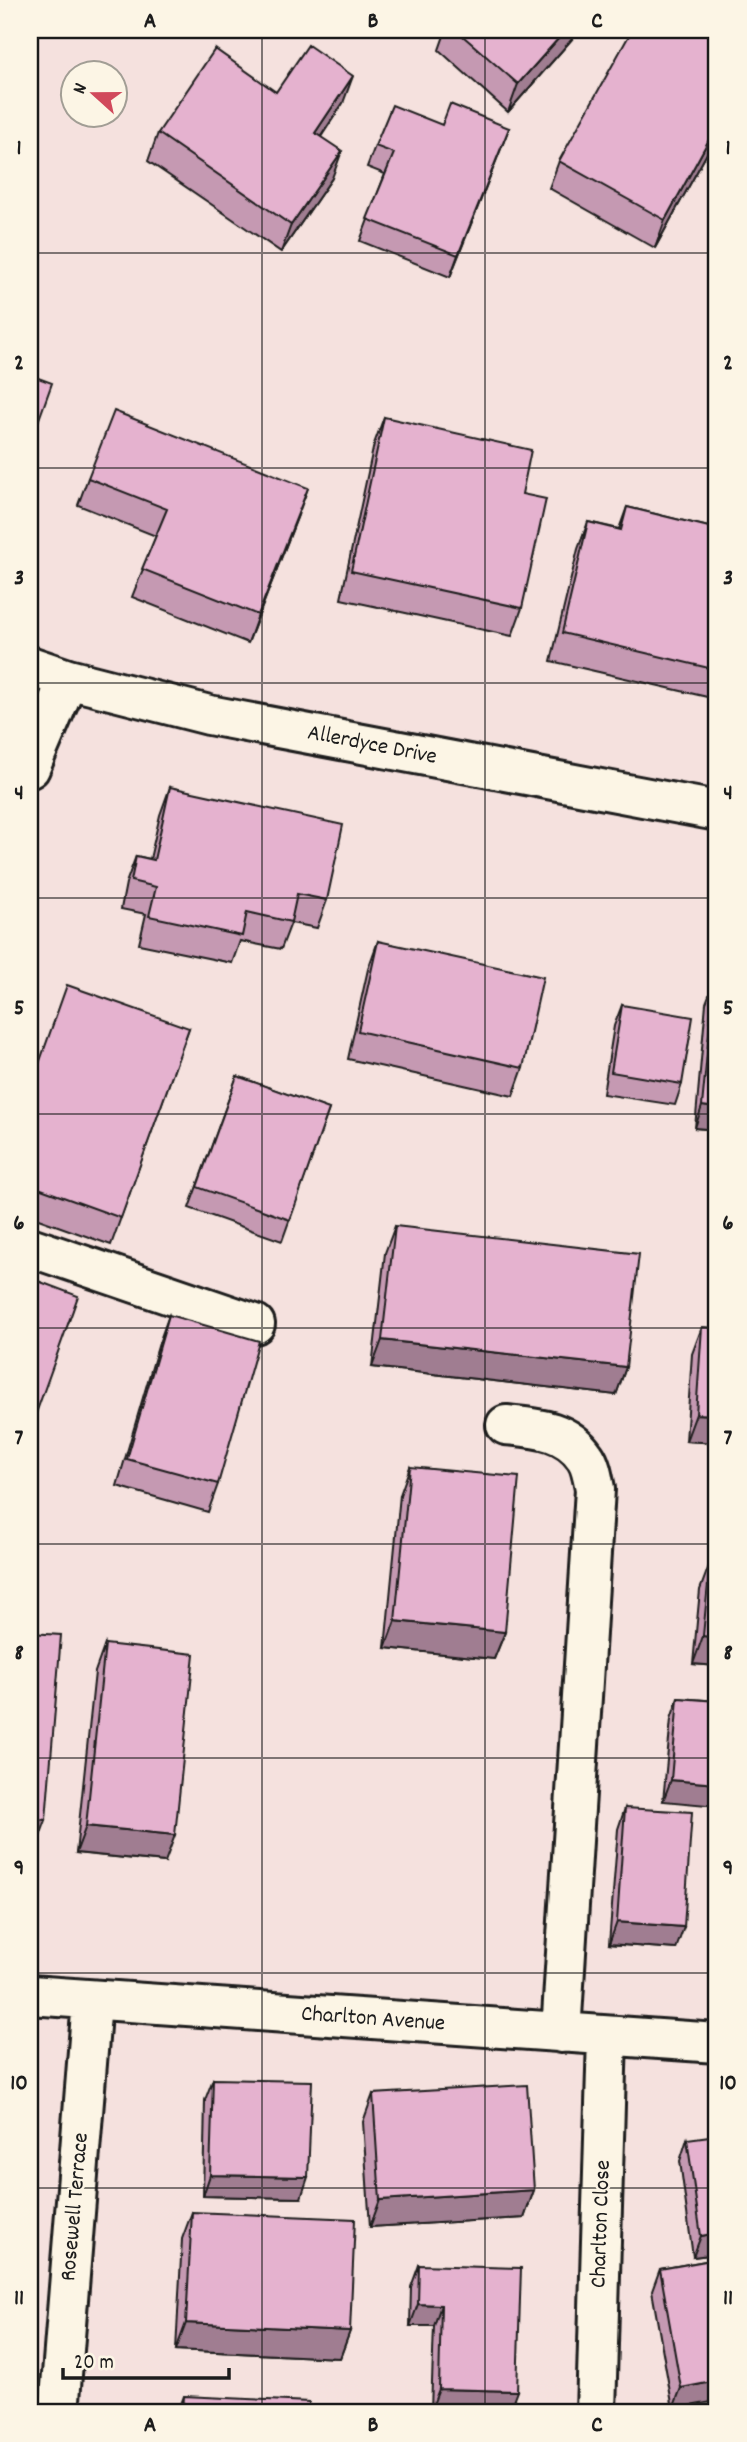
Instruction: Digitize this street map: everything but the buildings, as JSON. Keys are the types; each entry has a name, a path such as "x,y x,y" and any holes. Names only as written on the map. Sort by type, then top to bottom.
{"street":[{"name":"Allerdyce Drive","path":"30,666 68,679 209,715 717,811"},
{"path":"30,768 68,679"},
{"path":"30,1247 254,1324"},
{"path":"506,1425 545,1429 569,1441 587,1458 596,1489 561,2033"},
{"name":"Charlton Avenue","path":"30,1995 717,2043"},
{"name":"Rosewell Terrace","path":"59,2412 92,2001"},
{"name":"Charlton Close","path":"597,2412 607,2036"}]}
